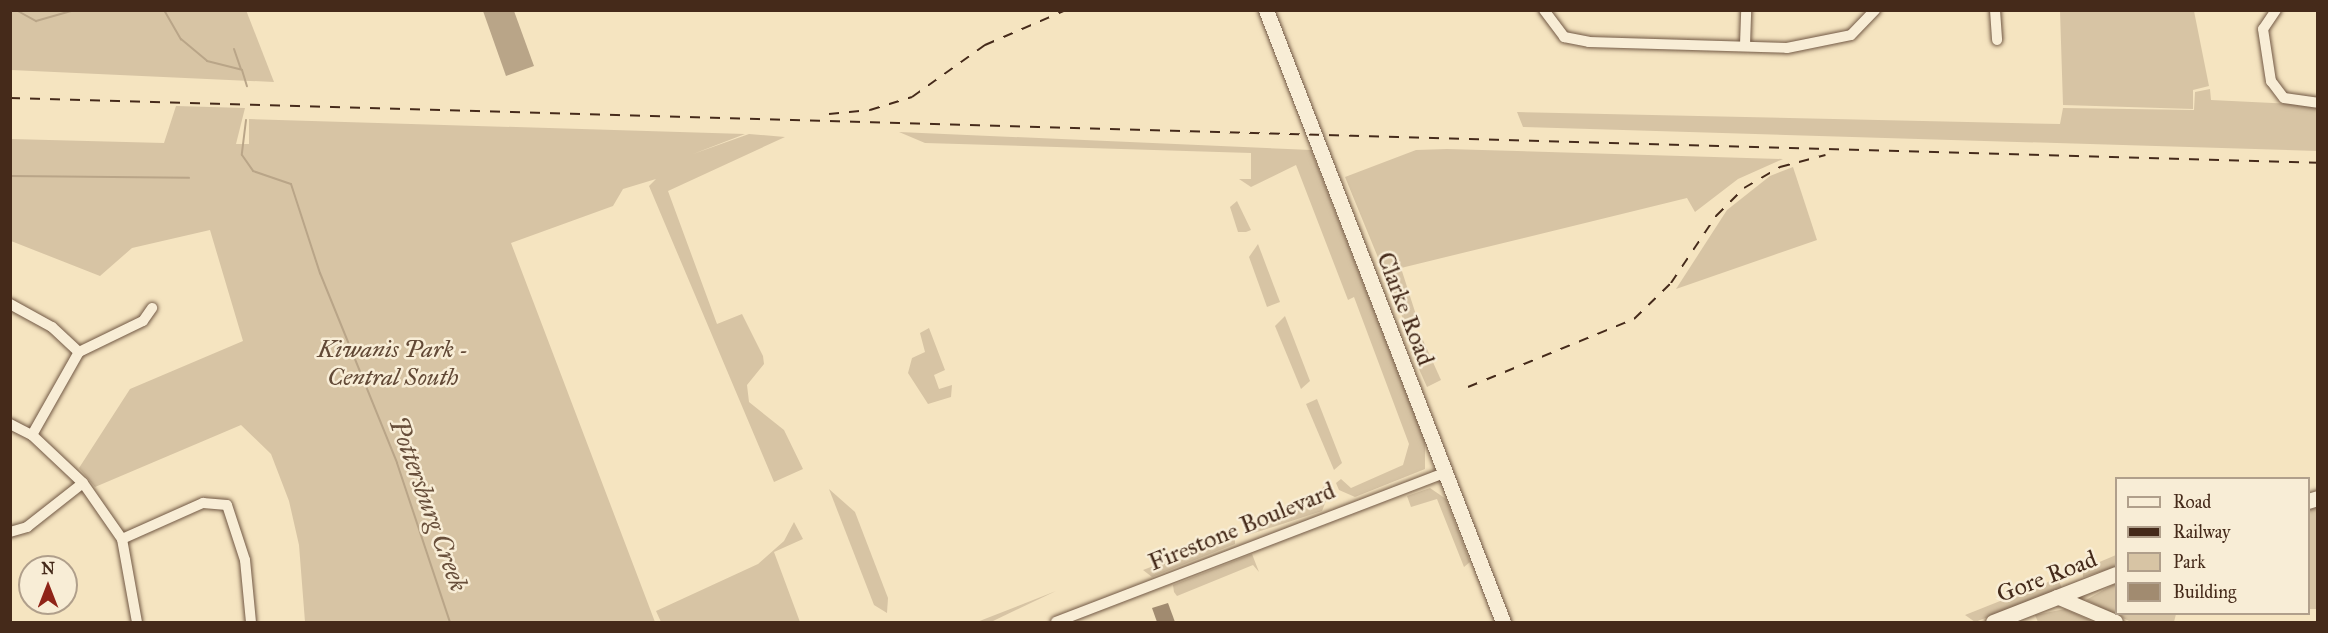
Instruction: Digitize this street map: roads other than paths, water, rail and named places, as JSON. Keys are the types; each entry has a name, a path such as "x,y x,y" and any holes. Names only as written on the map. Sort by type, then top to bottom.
{"main road":[{"name":"Clarke Road","path":"1266,10 1503,622"},
{"name":"Gore Road","path":"1993,622 2115,574"}],"street":[{"path":"1544,10 1564,37 1589,42 1787,48 1835,41 1851,35 1875,10"},
{"path":"1745,45 1746,10"},
{"path":"1995,10 1997,40"},
{"path":"2276,10 2263,29 2271,81 2284,98 2318,103"},
{"path":"10,304 51,327 79,352"},
{"path":"32,435 79,352 143,321 153,308"},
{"path":"10,424 32,435 83,483 122,539 137,622"},
{"name":"Firestone Boulevard","path":"1056,622 1444,473"},
{"path":"10,532 27,526 83,483"},
{"path":"122,539 203,503 227,505 245,560 251,622"},
{"path":"2056,597 2116,622"}],"waterway":[{"name":"Pottersburg Creek","path":"16,10 36,21 75,10"},
{"name":"Pottersburg Creek","path":"164,10 181,39 207,61 242,70 247,86"},
{"path":"234,49 241,69"},
{"name":"Pottersburg Creek","path":"246,120 242,155 253,171 291,184 320,273 397,463 450,622"},
{"path":"10,176 189,178"}],"railway":[{"path":"829,114 870,110 912,97 985,45 1066,10"},
{"path":"10,98 2318,163"},
{"path":"1468,387 1634,319 1671,283 1716,216 1744,188 1780,167 1825,155"}],"park label":[{"name":"Kiwanis Park - Central South","path":"393,364"}]}
